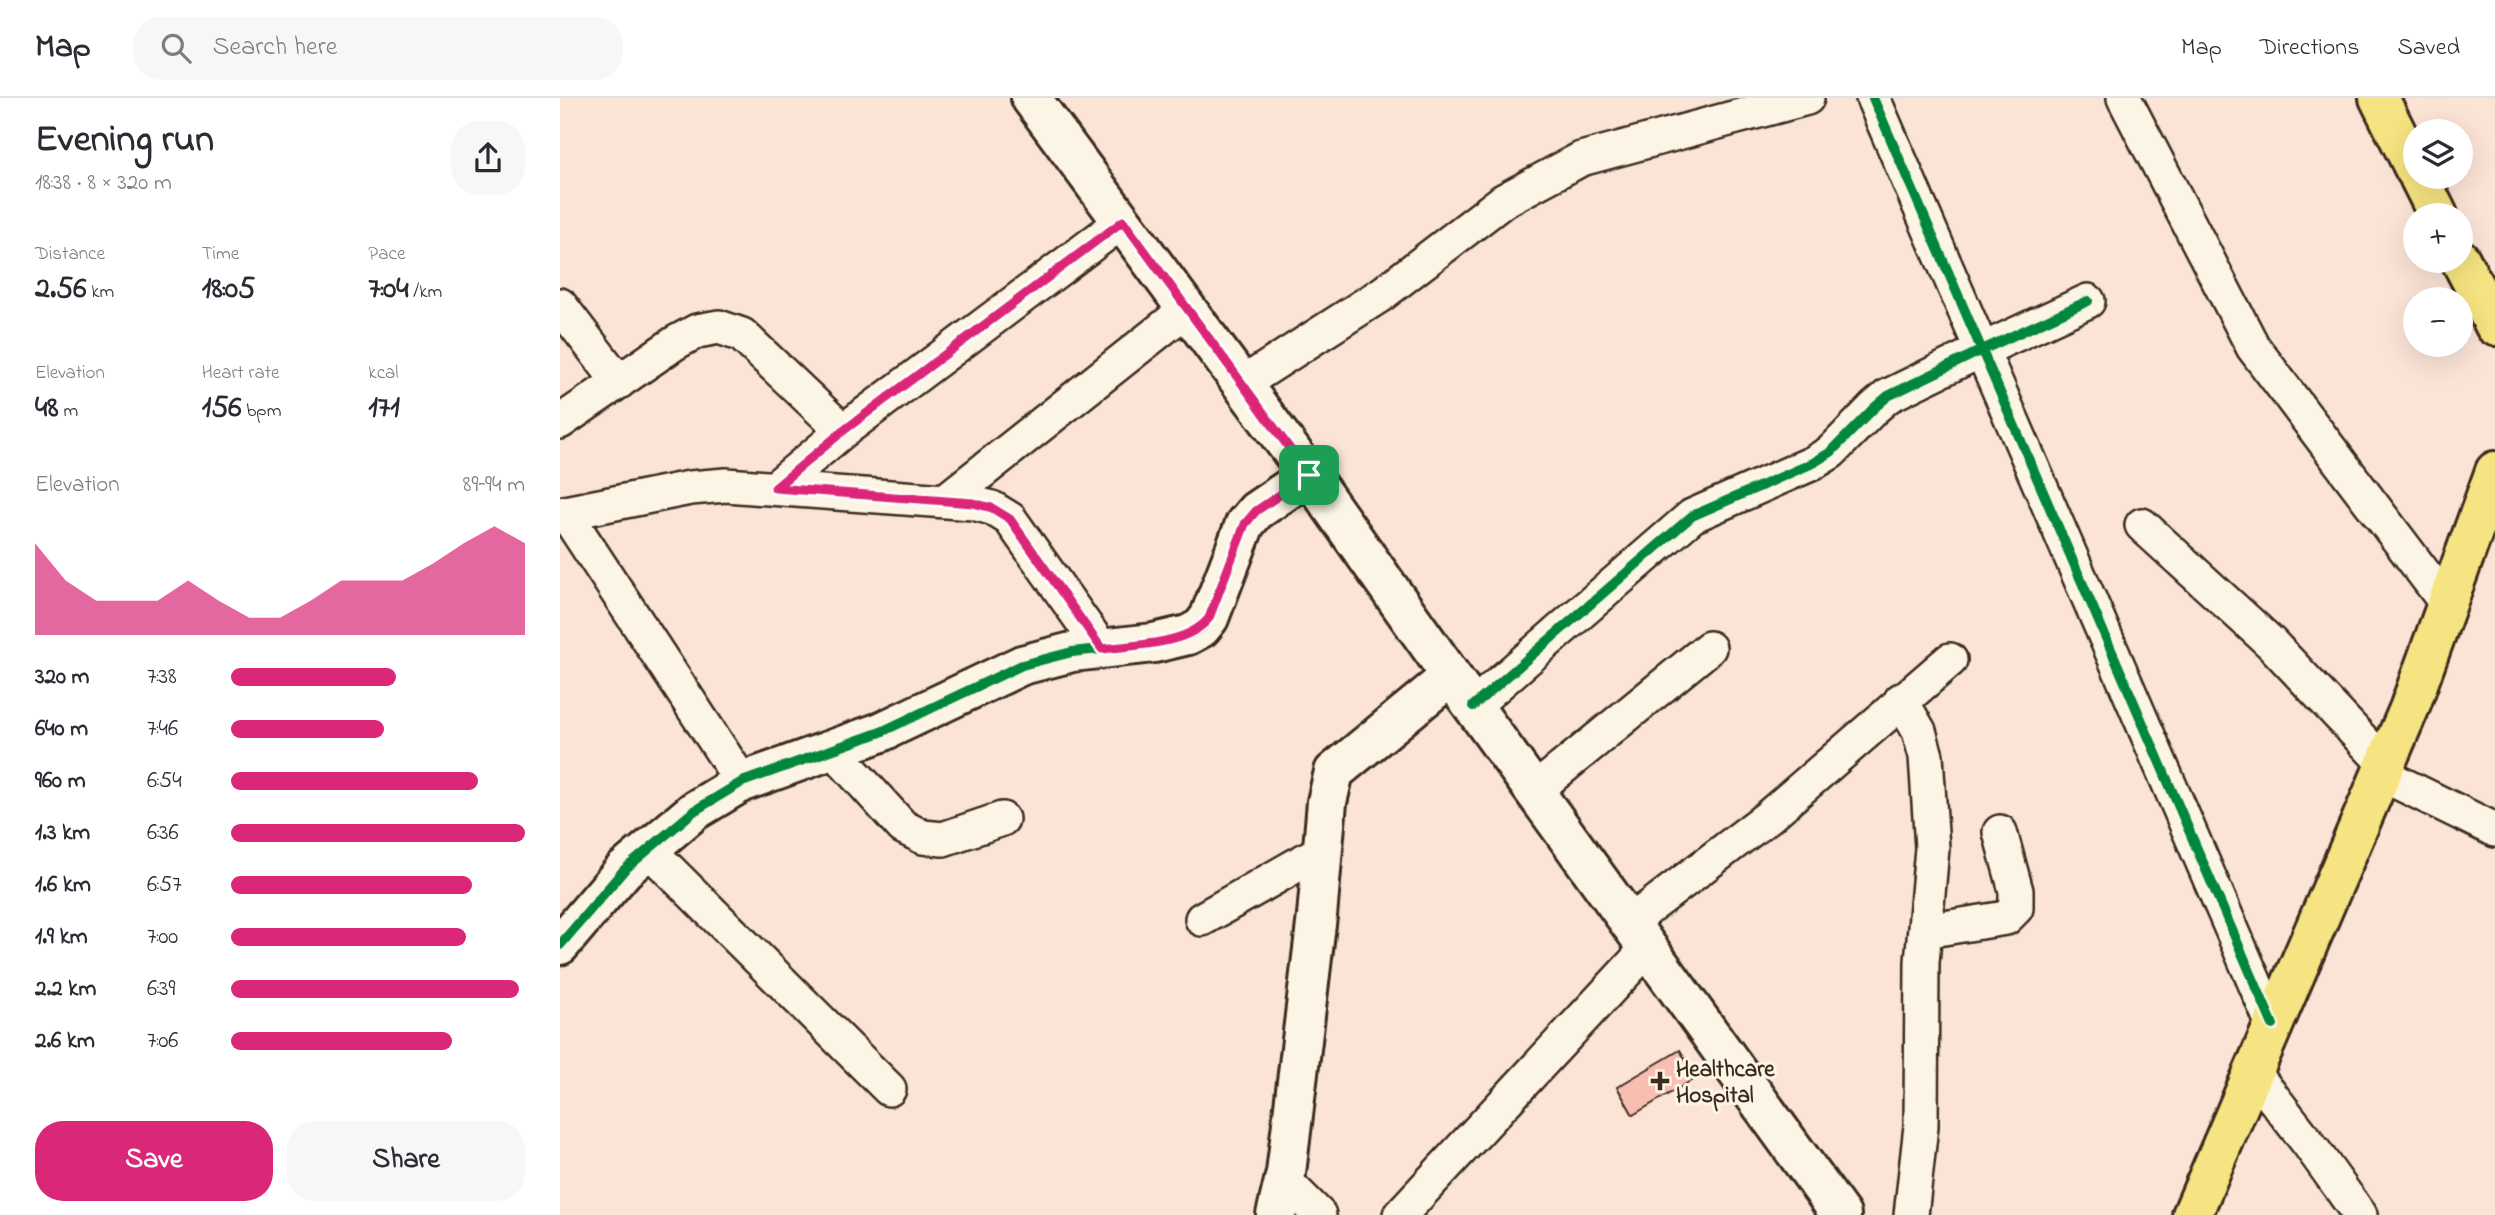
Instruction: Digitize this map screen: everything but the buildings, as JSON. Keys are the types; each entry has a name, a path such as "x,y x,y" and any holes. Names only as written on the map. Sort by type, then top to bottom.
{"main road":[{"path":"2378,98 2403,147"},
{"path":"2467,273 2495,326"},
{"path":"2192,1215 2409,709 2493,481"}],"street":[{"path":"1031,98 1309,475 1841,1215"},
{"path":"1242,384 1382,293 1503,201 1581,159 1807,98"},
{"path":"1873,98 2273,1024"},
{"path":"2124,98 2253,346 2447,604"},
{"path":"775,488 843,431 1123,221"},
{"path":"1319,1215 1280,1198 1317,916 1326,802 1334,772 1462,691 1692,516 1813,463 1830,452 1888,396 2088,301"},
{"path":"560,305 619,382"},
{"path":"945,501 1187,309"},
{"path":"560,422 675,343 697,331 719,327 742,335 843,431"},
{"path":"560,945 624,870 694,811 742,782 881,732 1022,665 1072,652 1154,643 1188,635 1201,628 1209,618 1245,524 1256,511 1309,475"},
{"path":"742,782 563,514 690,488 726,485 973,503 992,508 1010,519 1102,649"},
{"path":"2142,525 2277,648 2383,769 2495,830"},
{"path":"1534,791 1709,648"},
{"path":"1400,1215 1638,935 1768,817 1950,660"},
{"path":"1901,700 1919,731 1926,756 1932,848 1922,962 1922,1126 1911,1215"},
{"path":"832,749 903,827 923,837 943,839 1002,818"},
{"path":"1925,930 2006,918 2016,908 2016,891 2000,832"},
{"path":"648,849 889,1089"},
{"path":"1202,919 1323,850"},
{"path":"2253,1072 2360,1215"}],"cycle path":[{"path":"1873,98 2273,1025"},
{"path":"1473,706 1692,516 1813,463 1831,452 1888,396 2088,301"},
{"path":"560,945 624,870 694,811 742,782 881,732 1022,665 1072,652 1154,643 1188,635 1201,628 1209,618 1245,524 1256,511 1309,475"}],"place":[{"name":"Healthcare Hospital","path":"1660,1081"}],"route":[{"path":"1123,221 1309,475 1256,511 1245,524 1209,618 1201,628 1188,635 1154,643 1102,649 1010,519 992,508 973,503 775,488 843,431 1123,221"}]}
